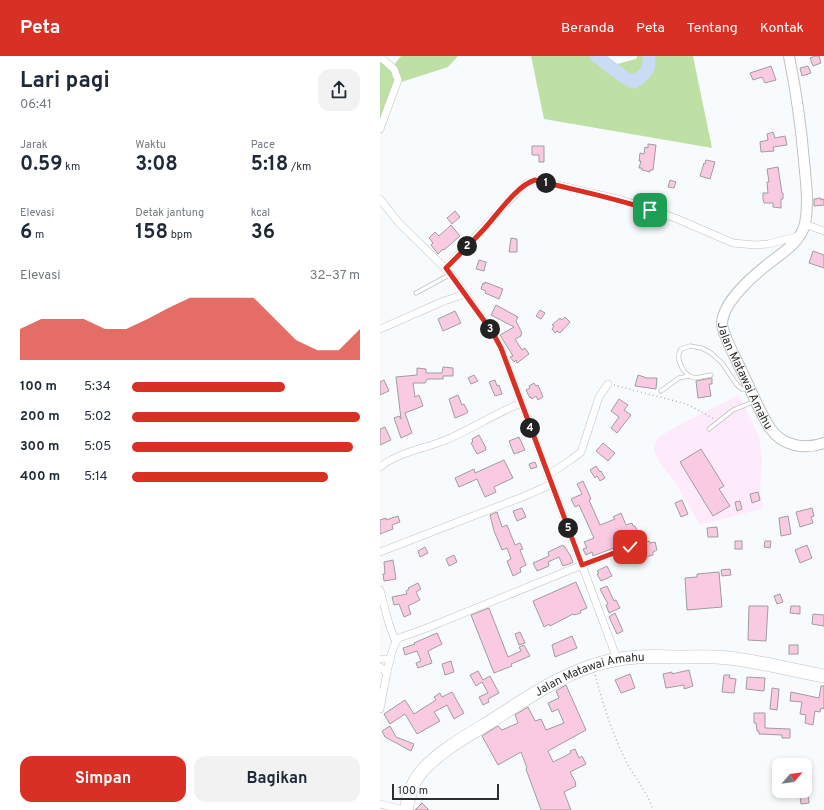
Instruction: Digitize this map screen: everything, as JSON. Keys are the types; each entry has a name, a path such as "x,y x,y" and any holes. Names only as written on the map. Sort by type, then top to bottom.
{"highway":[{"name":"Jalan Matawai Amahu","path":"404,810 415,781 427,766 459,741 551,684 593,666 616,659 657,656 727,658 752,661 824,676"}],"main road":[{"name":"Jalan Matawai Amahu","path":"789,56 795,86 807,187 804,224 796,242 740,288 724,316 722,325 729,345 771,430 783,440 790,443 807,447 824,443"}],"street":[{"path":"380,56 394,69 398,80 380,129"},
{"path":"446,268 525,184 535,180 622,200 675,218 733,243 755,245 768,244 799,236"},
{"path":"380,200 398,222 452,274 493,333 501,348 616,659"},
{"path":"804,224 824,231"},
{"path":"380,329 444,301 465,294"},
{"path":"548,475 581,452 599,397 608,384"},
{"path":"380,467 393,458 444,441 521,402"},
{"path":"380,552 525,496 552,484"},
{"path":"395,640 630,547"},
{"path":"380,590 395,640 380,709"},
{"path":"380,659 390,659"},
{"path":"380,666 387,672"},
{"path":"380,804 404,810"}],"lane":[{"path":"416,293 452,274"},
{"path":"711,375 695,378 684,372 678,356 681,349 690,346 702,348 717,358 737,385 742,389 751,389"},
{"path":"661,391 679,378 684,372"},
{"path":"679,378 689,376"},
{"path":"709,429 733,410 756,400"}],"path":[{"path":"608,384 686,404 714,419"},
{"path":"593,666 602,701 619,746 626,761 649,797 654,810"}],"shaded area":[{"path":"739,395 759,437 762,461 760,491 764,508 700,525 675,482 658,460 654,450 656,442 659,437 679,425"}],"green space":[{"path":"401,56 458,56 448,67 395,84 385,104 380,120 380,59 391,69"},
{"path":"531,56 606,56 617,64 636,59 637,56 693,56 712,148 544,119"}],"building":[{"path":"819,56 821,63 813,66 810,58"},
{"path":"771,66 776,80 765,83 762,77 753,80 750,73"},
{"path":"808,66 811,73 802,76 800,68"},
{"path":"773,132 775,138 785,136 787,145 773,147 774,151 761,152 760,142 768,140 767,134"},
{"path":"648,144 656,145 653,170 650,170 650,172 639,168 641,161 639,161 640,153 644,154 645,147 648,148"},
{"path":"532,146 544,146 544,162 539,162 539,155 532,155"},
{"path":"706,160 715,162 710,179 700,176"},
{"path":"778,167 783,193 781,208 773,207 773,203 764,203 763,199 763,193 768,193 767,182 769,182 767,169"},
{"path":"670,180 676,182 674,188 668,187"},
{"path":"821,198 821,200 824,199 824,205 814,206 814,199"},
{"path":"455,211 460,217 452,224 447,218"},
{"path":"451,225 460,236 438,254 431,245 433,243 429,238 435,232 439,236"},
{"path":"511,238 517,239 517,252 509,252"},
{"path":"813,251 824,255 824,268 809,263"},
{"path":"479,260 486,262 484,271 476,269"},
{"path":"485,282 503,289 499,299 485,293 486,291 481,289 483,283 485,284"},
{"path":"496,305 518,317 516,321 522,333 521,336 515,339 522,350 525,348 529,354 517,363 516,360 514,362 510,357 513,356 500,335 514,327 491,315"},
{"path":"540,310 545,313 541,319 536,316"},
{"path":"455,311 461,323 443,331 438,319"},
{"path":"565,317 570,322 560,333 557,331 555,333 552,329 554,326 552,325 560,318 562,320"},
{"path":"443,367 453,368 453,376 443,376 443,379 427,379 425,383 413,383 415,397 419,395 423,406 405,413 412,433 401,438 394,418 399,416 401,419 396,377 417,375 417,368 426,369 426,373 442,373"},
{"path":"474,375 478,381 471,384 468,378"},
{"path":"638,375 647,378 657,378 656,389 635,386"},
{"path":"712,378 712,384 709,384 711,396 698,398 696,381"},
{"path":"384,380 389,391 380,395 380,382"},
{"path":"495,380 497,386 499,385 502,394 495,396 489,382"},
{"path":"534,383 536,386 538,385 543,397 538,400 536,396 532,399 531,397 530,398 526,390"},
{"path":"458,395 462,405 464,404 468,412 455,418 449,399"},
{"path":"619,399 628,405 624,410 631,415 617,433 611,428 619,417 611,411"},
{"path":"385,427 391,440 380,445 380,429"},
{"path":"479,435 486,450 477,454 471,443 473,442 472,439"},
{"path":"519,437 525,450 514,454 509,441"},
{"path":"603,443 615,453 608,461 596,451"},
{"path":"701,449 724,486 719,489 730,506 713,516 680,462"},
{"path":"504,460 513,478 494,487 496,492 485,497 477,479 459,487 455,478 474,469 475,473"},
{"path":"535,462 537,467 531,469 529,464"},
{"path":"596,466 605,478 600,481 597,476 595,478 590,470"},
{"path":"583,481 591,499 589,500 600,525 615,519 613,517 621,513 626,525 632,523 633,526 635,526 643,543 649,541 650,543 655,542 657,550 653,552 653,555 639,559 633,542 630,542 593,556 592,552 586,555 583,549 587,548 584,542 594,538 579,505 575,507 571,499 582,494 577,484"},
{"path":"758,492 760,500 752,503 750,494"},
{"path":"682,500 688,514 681,517 675,503"},
{"path":"740,501 742,509 737,511 735,502"},
{"path":"522,508 526,517 517,521 513,511"},
{"path":"812,508 814,516 811,517 813,523 800,527 796,512"},
{"path":"497,512 502,527 507,525 515,545 520,543 523,549 520,550 526,565 520,568 521,572 513,576 507,561 511,559 507,548 502,550 494,531 490,515"},
{"path":"398,516 400,522 392,525 393,529 380,534 380,520 386,518 386,520"},
{"path":"788,516 791,534 781,536 779,518"},
{"path":"717,527 718,537 708,537 707,528"},
{"path":"735,541 742,541 742,549 735,549"},
{"path":"765,541 771,541 770,548 764,547"},
{"path":"563,545 570,555 573,562 572,563 563,566 559,557 548,562 549,566 537,571 533,563 549,556 548,552"},
{"path":"807,545 812,558 800,563 795,550"},
{"path":"425,547 428,553 420,557 418,551"},
{"path":"454,555 457,562 449,566 446,559"},
{"path":"393,560 396,579 384,581 384,562"},
{"path":"607,566 612,576 601,581 597,571"},
{"path":"730,569 731,575 722,576 721,570"},
{"path":"719,572 722,607 687,610 685,578 697,577 697,574"},
{"path":"576,582 587,608 580,611 581,613 573,614 550,626 549,624 544,627 533,601"},
{"path":"418,583 421,589 416,592 420,600 408,606 411,614 404,617 399,604 394,605 392,597 407,594 406,591 409,589 408,588"},
{"path":"607,586 614,601 616,600 620,608 609,613 606,605 608,604 600,589"},
{"path":"780,594 783,602 777,604 774,596"},
{"path":"749,606 768,606 766,641 748,640"},
{"path":"791,606 800,606 800,614 790,613"},
{"path":"489,608 508,657 521,651 519,647 524,645 530,656 511,664 512,666 494,673 471,615"},
{"path":"615,613 623,631 617,634 609,617"},
{"path":"813,614 824,615 824,626 812,624"},
{"path":"520,632 525,643 519,645 515,634"},
{"path":"437,633 442,644 428,651 432,663 418,668 416,663 421,661 417,651 405,655 403,648"},
{"path":"572,636 577,648 555,657 552,645"},
{"path":"789,645 798,645 798,654 789,654"},
{"path":"451,661 454,672 445,675 442,664"},
{"path":"689,670 693,686 684,689 684,685 666,688 663,674 672,672 672,674"},
{"path":"478,671 483,680 490,676 499,693 488,699 489,702 483,705 479,697 488,693 482,682 476,686 470,675"},
{"path":"630,674 635,688 621,693 615,680"},
{"path":"724,675 730,675 729,678 736,679 734,693 722,692"},
{"path":"747,677 765,678 764,691 746,689"},
{"path":"566,685 586,730 548,751 553,762 571,753 570,751 575,749 579,758 582,756 586,764 570,772 576,786 564,792 571,810 541,810 521,752 498,765 482,736 498,726 502,730 518,723 515,715 528,707 535,721 541,719 546,730 564,723 558,709 552,712 548,703 559,698 556,691"},
{"path":"821,686 824,686 824,709 821,708 820,712 815,711 813,725 805,723 806,715 800,714 802,702 790,701 791,692 819,698"},
{"path":"772,688 779,689 777,710 770,709"},
{"path":"452,692 464,713 454,719 447,705 434,712 440,721 417,734 405,714 390,724 384,714 405,700 414,714 436,700 434,697 440,693 442,697"},
{"path":"754,713 765,713 765,728 790,729 790,738 782,738 782,735 759,734 756,723 754,723"},
{"path":"390,726 396,737 414,744 411,751 385,737 382,731"},
{"path":"800,798 808,798 809,803 801,804"},
{"path":"422,803 429,810 415,810"}],"waterway":[{"path":"596,56 619,74 634,82 642,76 648,68 649,56"}],"route":[{"path":"630,547 582,565 501,348 478,311 452,274 446,268 525,184 535,180 622,200 650,210"}]}
